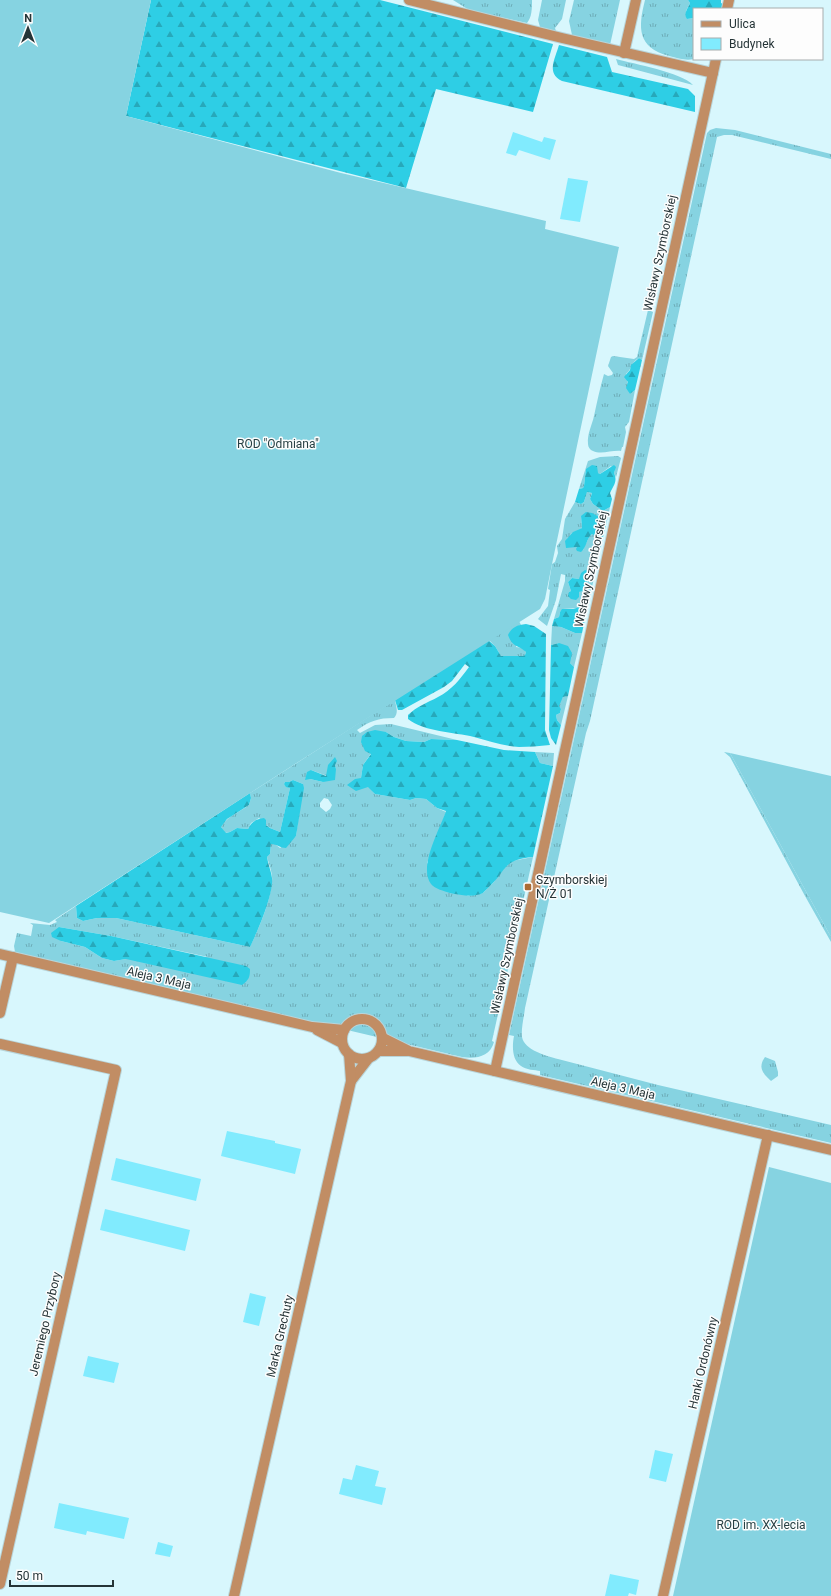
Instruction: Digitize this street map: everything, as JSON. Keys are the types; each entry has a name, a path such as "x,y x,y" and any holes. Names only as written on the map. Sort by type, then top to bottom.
{"street":[{"path":"409,0 624,53 713,73"},
{"path":"624,53 636,0"},
{"name":"Wisławy Szymborskiej","path":"495,1071 716,60"},
{"name":"Aleja 3 Maja","path":"0,954 312,1027 344,1030"},
{"path":"0,1013 13,957"},
{"path":"367,1019 378,1026 382,1032 383,1038 379,1051 368,1058 361,1059 349,1054 342,1043 344,1030 348,1024 354,1020 367,1019"},
{"name":"Aleja 3 Maja","path":"312,1027 342,1043"},
{"name":"Aleja 3 Maja","path":"383,1038 409,1050 831,1150"},
{"name":"Jeremiego Przybory","path":"0,1044 116,1070 0,1584"},
{"name":"Aleja 3 Maja","path":"379,1051 409,1050"},
{"name":"Marka Grechuty","path":"234,1596 351,1081 349,1054"},
{"name":"Marka Grechuty","path":"351,1081 368,1058"},
{"name":"Hanki Ordonówny","path":"663,1596 768,1136"}],"green space":[{"name":"ROD \"Odmiana\"","path":"0,0 151,0 126,116 341,173 546,221 545,229 619,247 545,599 540,609 295,764 49,923 0,912"},
{"path":"151,0 380,0 553,44 533,112 436,89 406,188 126,116"},
{"path":"453,0 532,0 530,18 527,23 469,10"},
{"path":"542,0 566,0 562,19 555,28 556,31 540,27 538,20"},
{"path":"574,0 620,0 610,45 572,35 569,21"},
{"path":"645,0 688,0 690,3 686,11 687,19 693,18 693,59 669,56 658,52 645,42 641,28"},
{"path":"688,0 721,0 721,3 723,4 722,8 693,8 693,18 687,19 686,13 690,3"},
{"path":"559,45 607,57 612,72 688,89 695,96 695,112 562,81 557,78 553,70 554,60"},
{"path":"616,59 668,72 687,80 693,85 618,65"},
{"path":"716,128 735,130 831,154 831,159 732,135 717,137 590,721 586,733 525,1008 522,1037 527,1046 531,1049 553,1058 658,1085 831,1125 831,1143 540,1075 540,1071 530,1070 518,1063 513,1052 514,1036 509,1035 707,133"},
{"path":"648,310 653,312 642,360 639,358 636,360 626,374 630,394 635,390 629,422 625,427 626,432 623,447 621,451 599,453 593,451 588,446 588,437 604,374 608,376 612,375 613,373 608,366 611,357 634,359 637,357"},
{"path":"639,358 642,360 635,390 630,394 626,388 628,382 624,377 630,370 631,365"},
{"path":"618,456 621,458 616,477 614,473 615,470 611,466 600,474 586,469 584,486 583,488 579,489 588,461 600,457"},
{"path":"592,465 597,466 598,473 600,474 614,465 616,467 614,473 614,486 610,493 612,499 610,507 603,511 593,504 590,499 592,493 587,492 584,502 581,504 575,502 579,489 583,488 584,486 586,469"},
{"path":"587,492 592,493 590,499 593,504 603,511 610,507 607,521 581,516 582,528 571,534 567,539 572,547 577,547 583,550 592,534 598,538 603,537 587,610 585,608 563,609 560,612 559,617 554,619 565,581 565,575 561,574 556,600 547,626 538,619 548,606 550,590 548,589 552,564 555,562 558,553 557,546 562,539 565,519 575,502 581,504 584,502","holes":["588,574 587,584 579,592 569,592 571,591 568,582 572,578 579,579"]},
{"path":"586,512 592,513 607,521 603,537 598,538 592,534 581,552 577,551 577,547 566,548 565,541 573,532 582,528 581,516"},
{"path":"585,570 588,571 585,590 579,592 579,597 576,600 571,599 568,596 569,592 571,591 568,582 572,578 579,579 581,573"},
{"path":"580,607 587,610 582,633 575,633 561,627 552,626 554,619 559,617 562,609 573,609"},
{"path":"519,621 521,625 519,625 516,647 522,648 526,652 525,655 501,656 489,640"},
{"path":"526,624 534,626 546,634 545,730 550,745 523,747 507,746 474,737 422,727 408,719 408,715 415,709 452,688 469,667 465,664 452,681 444,687 402,710 398,710 395,700 488,640 495,646 501,656 525,655 526,652 514,644 508,635 515,627"},
{"path":"552,626 561,627 575,633 582,633 574,667 570,663 559,643 551,645"},
{"path":"559,643 568,646 572,653 570,663 574,667 568,696 563,697 559,706 561,709 560,713 556,715 557,720 561,725 556,745 551,738 549,730 551,645"},
{"path":"568,696 561,725 557,720 556,715 560,713 561,709 558,706 563,697"},
{"path":"395,700 397,712 394,718 374,721 357,730 360,733 375,725 391,724 457,740 431,739 424,742 406,741 394,737 386,732 363,765 361,778 375,794 410,800 416,798 426,799 437,808 446,812 427,863 468,896 483,893 494,882 502,869 512,861 533,857 492,1041 494,1042 486,1054 472,1058 462,1057 15,952 14,946 17,933 31,936 33,925 30,923 50,925 57,922 55,920 76,906 77,918 83,921 97,918 116,918 250,947 264,915 271,890 272,875 267,857 270,854 271,844 275,844 280,848 296,836 303,784 293,780 285,782 284,784 290,788 280,832 270,828 259,818 251,823 248,829 237,828 225,833 221,827 230,817 249,805 251,798 250,793","holes":["335,765 336,769 323,782 310,779 311,770 327,776","324,798 328,799 332,805 326,812 320,807 320,803","59,927 111,936 208,957 126,959 114,961 102,958 85,947 61,941"]},
{"path":"375,730 386,732 394,737 406,741 424,742 431,739 457,740 504,750 535,752 540,763 553,766 533,857 523,858 511,863 483,893 479,895 467,896 450,893 433,886 428,877 428,858 446,811 437,808 426,799 416,798 410,800 375,794 368,787 356,791 347,785 355,779 361,778 363,765 371,754 365,751 361,742 362,736 367,732"},
{"path":"535,752 554,753 553,766 540,763"},
{"path":"724,752 730,753 831,937 831,942 730,757"},
{"path":"730,753 831,776 831,937"},
{"path":"335,757 337,761 335,765 335,780 323,782 310,779 305,780 307,772 311,770 326,776 328,765"},
{"path":"293,780 303,784 304,788 296,836 286,848 271,844 270,854 267,857 272,878 272,885 261,923 250,947 116,918 97,918 83,921 77,918 76,906 250,793 251,798 249,805 227,819 221,827 226,833 237,828 248,829 254,821 264,818 266,820 266,825 280,832 290,788 286,787 284,784 285,782"},
{"path":"59,927 111,936 246,966 250,969 248,980 242,985 126,959 114,961 102,958 85,947 61,941 52,937 51,933"},
{"path":"765,1057 775,1061 778,1072 778,1076 771,1081 765,1075 761,1067"},
{"name":"ROD im. XX-lecia","path":"769,1167 831,1183 831,1596 673,1596"}],"building":[{"path":"513,132 542,142 544,137 556,140 550,160 519,150 516,156 506,153"},
{"path":"568,178 588,181 580,222 560,219"},
{"path":"227,1131 275,1141 275,1143 301,1149 295,1174 221,1156"},
{"path":"116,1158 201,1179 196,1201 111,1180"},
{"path":"105,1209 190,1230 185,1251 100,1230"},
{"path":"250,1293 266,1297 259,1326 243,1322"},
{"path":"88,1356 119,1363 114,1383 83,1376"},
{"path":"655,1450 673,1454 666,1482 649,1478"},
{"path":"356,1465 379,1471 375,1486 386,1488 382,1505 339,1494 343,1478 352,1480"},
{"path":"59,1503 129,1518 124,1539 87,1531 86,1535 54,1528"},
{"path":"158,1542 173,1546 170,1557 155,1554"},
{"path":"610,1574 639,1580 636,1595 629,1593 628,1596 605,1596"}],"place":[{"name":"Szymborskiej N/Ż 01","path":"528,887"}]}
